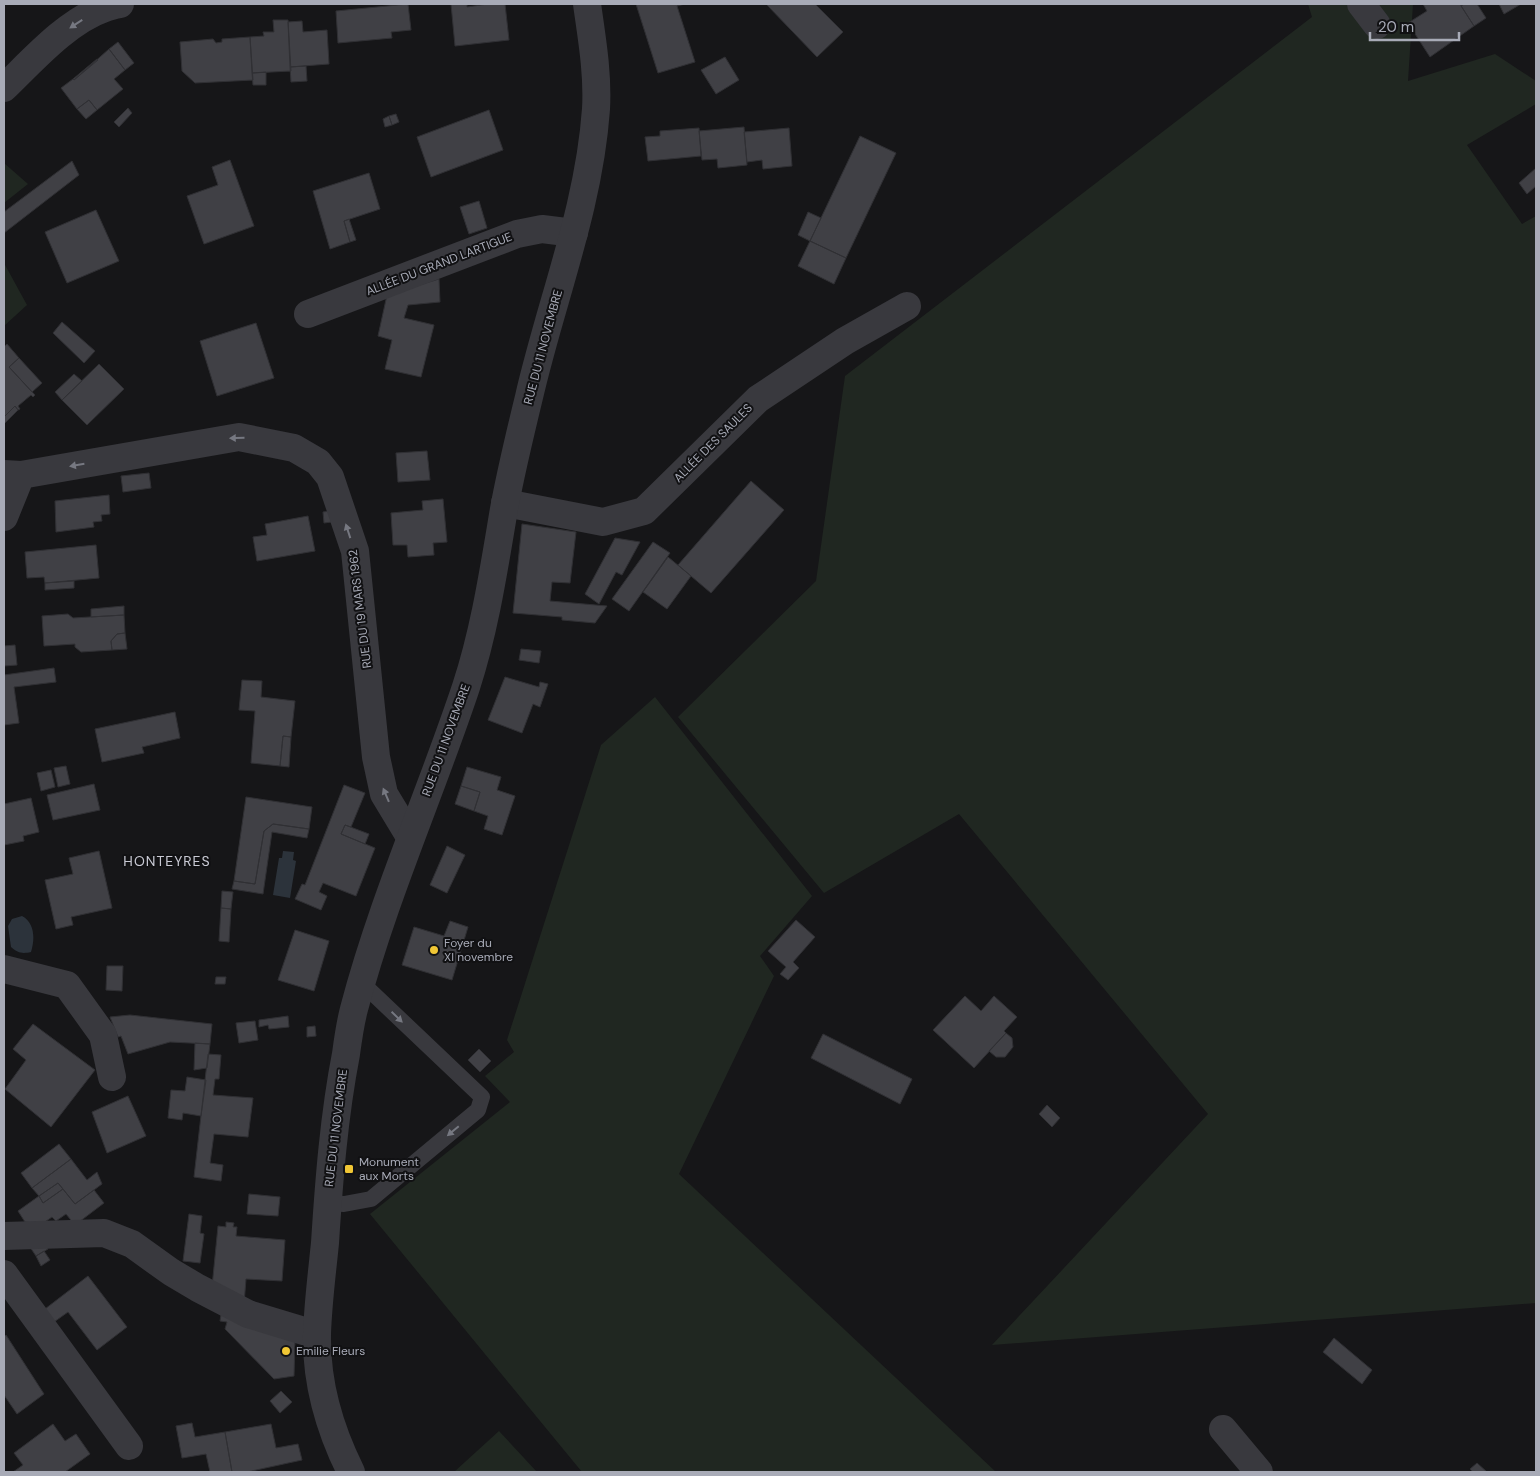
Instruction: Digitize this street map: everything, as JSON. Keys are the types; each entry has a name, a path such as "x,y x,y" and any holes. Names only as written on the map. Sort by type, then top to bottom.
{"street":[{"path":"4,88 54,39 78,22 104,8 120,4"},
{"name":"RUE DU 11 NOVEMBRE","path":"351,1472 330,1421 321,1384 317,1334 338,1093 353,1013 362,983 410,837 466,686 479,641 530,393 574,233 588,174 596,107 595,62 587,4"},
{"path":"1361,4 1377,25"},
{"name":"ALLÉE DU GRAND LARTIGUE","path":"308,314 517,234 542,229 574,233"},
{"name":"ALLÉE DES SAULES","path":"506,503 603,522 644,511 758,399 845,340 907,306"},
{"name":"RUE DU 19 MARS 1962","path":"12,474 239,437 294,448 318,462 330,477 355,551 376,757 384,794 410,837"},
{"path":"4,517 12,474"},
{"path":"4,969 67,985 103,1035 112,1077"},
{"path":"4,1236 104,1233 132,1244 171,1272 248,1314 317,1334"},
{"path":"4,1274 129,1446"},
{"path":"1223,1429 1259,1472"}],"lane":[{"path":"327,1203 344,1204 370,1199 478,1110 482,1097 362,983"}],"shaded area":[{"path":"1308,4 1413,4 1408,81 1495,54 1536,81 1536,104 1467,145 1522,224 1536,216 1536,1303 992,1345 1208,1114 959,814 824,893 678,717 816,581 845,376 1312,17"},
{"path":"4,163 28,184 4,203"},
{"path":"4,263 27,305 4,326"},
{"path":"655,697 812,896 760,956 774,976 679,1174 996,1472 582,1472 370,1214 510,1102 485,1076 514,1052 507,1040 601,745"},
{"path":"283,851 294,852 293,860 296,861 290,898 273,895 279,858 282,858"},
{"path":"22,916 32,927 33,932 31,952 25,953 16,951 11,947 8,926 12,919"},
{"path":"499,1431 537,1472 454,1472"}],"building":[{"path":"408,4 411,30 391,32 392,38 338,43 336,11"},
{"path":"451,4 467,4 467,7 505,4 509,40 455,46"},
{"path":"636,4 685,4 677,6 695,62 658,73"},
{"path":"766,4 815,4 843,32 817,57"},
{"path":"1423,4 1460,4 1474,26 1430,57 1408,23 1427,11"},
{"path":"1464,4 1477,4 1486,18 1474,26 1461,6"},
{"path":"1499,4 1521,4 1504,14"},
{"path":"273,20 288,20 291,71 252,73 250,37 264,36 263,32 274,32"},
{"path":"302,21 303,32 327,30 329,64 290,67 288,22"},
{"path":"250,37 253,80 195,83 182,71 180,42 213,39 216,43 222,42 222,39"},
{"path":"118,42 134,63 125,70 109,49"},
{"path":"109,49 125,70 114,79 123,89 97,110 89,100 77,109 61,88 74,80"},
{"path":"725,57 739,80 716,94 701,70"},
{"path":"97,59 98,60 73,79"},
{"path":"306,66 307,81 291,82 290,67"},
{"path":"266,72 266,85 253,85 252,73"},
{"path":"89,100 97,110 86,119 77,109"},
{"path":"128,108 132,113 119,127 114,122"},
{"path":"489,110 503,150 431,177 417,137"},
{"path":"396,114 399,122 392,125 389,116"},
{"path":"389,116 392,125 385,127 383,119"},
{"path":"744,127 747,165 718,168 717,159 702,160 699,131"},
{"path":"699,128 701,156 648,161 645,137 660,136 660,131"},
{"path":"789,128 792,166 763,169 762,160 747,162 744,132"},
{"path":"860,136 896,153 846,258 810,241"},
{"path":"230,160 254,226 204,244 187,196 218,185 212,167"},
{"path":"72,161 79,175 4,233 4,212"},
{"path":"1536,168 1536,186 1527,194 1519,183"},
{"path":"369,173 380,209 344,221 350,242 330,249 313,191"},
{"path":"479,201 487,228 469,234 460,207"},
{"path":"96,210 119,261 67,283 45,232"},
{"path":"808,212 821,218 810,241 798,235"},
{"path":"349,219 356,240 350,242 344,221"},
{"path":"810,241 846,258 834,284 798,266"},
{"path":"439,279 440,302 408,305 404,318 434,325 421,377 385,369 392,340 378,336 387,295"},
{"path":"62,322 95,351 84,363 53,333"},
{"path":"256,323 274,378 217,396 200,341"},
{"path":"7,344 19,358 9,367 35,395 33,397 31,395 18,406 20,409 18,410 15,406 4,417 4,347"},
{"path":"19,358 42,383 32,392 9,367"},
{"path":"99,364 124,389 87,425 62,400"},
{"path":"74,374 82,381 62,400 55,392"},
{"path":"15,406 18,410 4,424 4,417"},
{"path":"427,451 430,480 398,482 396,453"},
{"path":"149,473 151,488 123,492 121,476"},
{"path":"751,481 784,510 711,593 678,565"},
{"path":"109,495 110,514 101,515 102,521 93,522 94,527 56,532 55,501"},
{"path":"443,499 447,542 433,543 434,555 408,557 407,545 393,545 391,513 423,510 422,501"},
{"path":"338,510 339,521 324,523 323,512"},
{"path":"308,516 315,551 257,561 253,537 267,535 265,524"},
{"path":"522,524 576,532 570,583 552,582 550,601 607,606 595,623 562,620 562,617 513,613"},
{"path":"615,538 640,542 622,575 616,572 599,604 585,594"},
{"path":"653,542 670,553 629,611 612,599"},
{"path":"96,545 99,578 45,583 44,577 27,578 25,552"},
{"path":"668,557 691,576 667,609 643,592"},
{"path":"74,581 74,588 45,590 45,583"},
{"path":"124,606 124,615 91,617 91,609"},
{"path":"68,614 73,618 124,615 125,633 117,634 111,641 112,650 81,652 75,647 75,644 44,646 42,616"},
{"path":"125,633 127,649 112,650 111,641 117,634"},
{"path":"15,645 17,665 4,666 4,646"},
{"path":"521,649 541,651 539,663 519,660"},
{"path":"54,668 56,682 14,687 19,723 4,725 4,675"},
{"path":"505,677 539,687 540,682 548,684 540,707 533,704 522,733 488,720"},
{"path":"242,680 262,681 261,697 295,701 291,737 283,736 280,766 251,763 255,711 239,710"},
{"path":"175,712 180,738 142,747 144,753 102,762 95,729"},
{"path":"283,736 291,737 289,767 280,766"},
{"path":"66,766 70,784 58,787 54,768"},
{"path":"467,767 501,777 497,790 515,796 502,835 484,829 488,816 474,811 480,792 461,786"},
{"path":"51,770 55,787 41,791 37,773"},
{"path":"94,784 100,810 53,820 47,795"},
{"path":"344,785 365,793 351,827 345,825 341,834 375,848 356,896 323,883 319,892 327,896 321,910 295,899 302,884 305,885"},
{"path":"461,786 480,792 474,811 455,804"},
{"path":"246,797 312,807 309,829 273,824 264,831 255,884 234,881"},
{"path":"31,798 39,832 23,836 24,841 4,845 4,804"},
{"path":"273,824 309,829 307,838 272,832 263,894 232,889 234,881 255,884 264,831"},
{"path":"345,825 369,834 365,844 341,834"},
{"path":"447,846 465,855 447,893 430,885"},
{"path":"99,851 112,908 71,917 73,925 56,929 45,880 73,874 69,858"},
{"path":"222,891 233,892 231,909 221,908"},
{"path":"221,908 231,909 229,942 219,941"},
{"path":"796,920 815,937 793,962 799,968 788,980 780,974 786,967 768,951"},
{"name":"Foyer du XI novembre","path":"450,921 468,927 452,980 402,965 414,927 444,936"},
{"path":"295,930 329,941 314,991 278,980"},
{"path":"107,966 123,966 122,991 106,990"},
{"path":"216,977 226,977 225,984 215,984"},
{"path":"965,996 981,1011 994,996 1017,1017 1004,1031 1006,1033 974,1068 933,1030"},
{"path":"130,1015 212,1024 210,1044 170,1042 128,1054 121,1036 118,1037 110,1017"},
{"path":"288,1016 289,1027 269,1029 268,1025 259,1027 259,1020"},
{"path":"255,1021 258,1040 239,1043 236,1023"},
{"path":"33,1024 95,1070 51,1127 5,1089 26,1060 13,1049"},
{"path":"315,1026 316,1036 307,1037 307,1027"},
{"path":"1006,1033 1012,1038 1013,1047 1005,1057 996,1057 989,1051"},
{"path":"823,1034 912,1079 900,1104 811,1058"},
{"path":"195,1043 210,1044 207,1068 194,1070"},
{"path":"479,1049 491,1061 480,1072 468,1060"},
{"path":"208,1054 221,1055 219,1079 215,1079 213,1095 253,1098 248,1137 214,1134 210,1163 223,1165 221,1181 194,1177"},
{"path":"187,1077 206,1080 201,1116 183,1113 182,1120 168,1118 171,1090 185,1091"},
{"path":"128,1096 146,1136 107,1153 92,1112"},
{"path":"1047,1105 1060,1118 1052,1127 1039,1114"},
{"path":"59,1144 71,1159 32,1188 21,1173"},
{"path":"71,1159 87,1180 97,1172 102,1184 75,1204 58,1183 39,1196 32,1188"},
{"path":"58,1183 63,1189 43,1203 39,1196"},
{"path":"63,1189 75,1204 94,1190 104,1203 75,1225 66,1214 56,1221 52,1217 42,1224 25,1222 18,1211 39,1196 43,1203"},
{"path":"249,1194 280,1197 278,1216 247,1214"},
{"path":"189,1214 202,1216 200,1233 204,1234 200,1263 183,1261"},
{"path":"226,1222 234,1223 233,1227 237,1227 236,1236 285,1240 282,1281 246,1279 244,1304 212,1287 218,1226 226,1227"},
{"path":"41,1240 48,1249 36,1256 30,1247"},
{"path":"44,1251 50,1260 41,1266 36,1256"},
{"path":"88,1276 127,1327 97,1350 68,1312 54,1322 45,1309"},
{"path":"221,1315 295,1340 294,1376 274,1379 225,1329 227,1322 220,1321"},
{"path":"6,1335 44,1394 17,1414 4,1395 4,1337"},
{"path":"1334,1338 1372,1370 1362,1384 1323,1352"},
{"path":"281,1391 292,1402 280,1413 270,1401"},
{"path":"192,1423 195,1437 225,1432 232,1472 210,1472 206,1454 182,1458 176,1426"},
{"path":"53,1424 65,1441 76,1434 90,1454 65,1472 13,1472 23,1465 14,1453"},
{"path":"271,1424 276,1448 298,1444 302,1460 247,1472 232,1472 225,1432"},
{"path":"1477,1463 1487,1472 1473,1472 1470,1469"}],"place":[{"name":"Foyer du XI novembre","path":"434,950"},
{"name":"Monument aux Morts","path":"349,1169"},
{"name":"Emilie Fleurs","path":"286,1351"}],"district":[{"name":"HONTEYRES","path":"167,861"}]}
